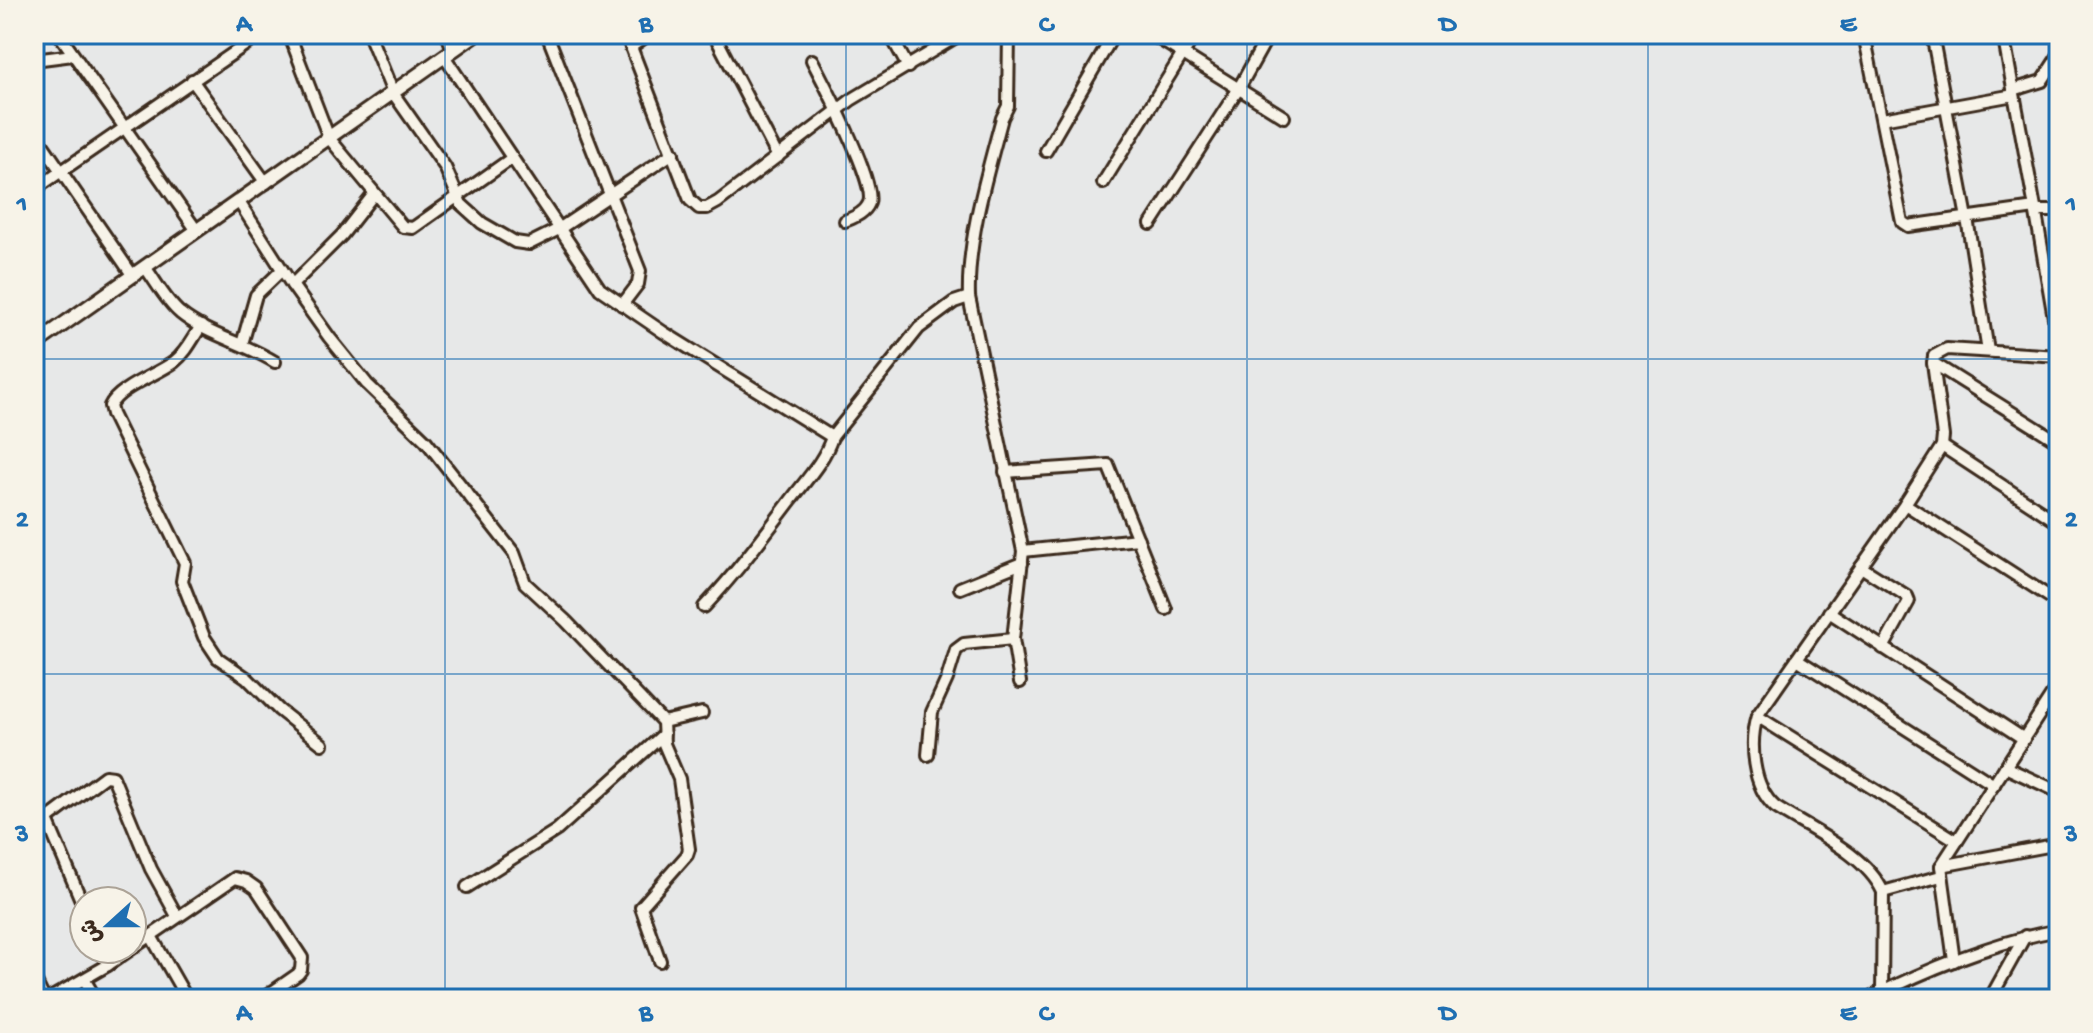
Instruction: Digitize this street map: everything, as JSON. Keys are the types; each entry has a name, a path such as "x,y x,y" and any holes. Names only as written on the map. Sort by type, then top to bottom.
{"street":[{"path":"59,34 197,231"},
{"path":"34,190 261,34"},
{"path":"289,34 329,138 396,221 408,229 512,158"},
{"path":"369,34 393,93 445,167 461,204 482,223 523,245 559,229 673,153"},
{"path":"447,34 448,53 512,158 600,289 832,437"},
{"path":"34,345 476,34"},
{"path":"547,34 640,271 638,284 622,305"},
{"path":"626,34 690,200 699,208 707,208 718,202 851,100 961,34"},
{"path":"631,47 649,34"},
{"path":"714,34 778,157"},
{"path":"890,34 908,67"},
{"path":"1009,34 1008,106 1002,118 970,246 969,297 1023,557 1013,639 1020,682"},
{"path":"1046,151 1114,34"},
{"path":"1151,34 1284,117"},
{"path":"1103,183 1195,34"},
{"path":"1151,224 1239,88 1269,34"},
{"path":"1864,34 1904,225 2035,209 2059,211"},
{"path":"1932,34 1967,218 1988,351"},
{"path":"2003,34 2059,347"},
{"path":"34,60 73,55"},
{"path":"1882,119 2014,93 2042,81 2059,55"},
{"path":"812,60 838,111 864,173 870,197 870,203 860,215 845,221"},
{"path":"192,80 266,183"},
{"path":"34,132 133,276"},
{"path":"292,285 342,235 374,194"},
{"path":"239,202 292,285 367,384 426,441 514,553 525,583 566,621 663,728 668,756 679,779 689,849 641,907 660,961"},
{"path":"145,267 178,311 201,326 275,362"},
{"path":"242,344 256,295 282,270"},
{"path":"2047,278 2059,278"},
{"path":"704,607 730,579 801,487 828,449 832,437 919,328 954,302 969,297"},
{"path":"34,321 46,336"},
{"path":"201,326 173,363 116,397 110,406 112,414 185,563 182,581 204,637 218,658 247,678 279,710 322,744"},
{"path":"1882,992 1883,892 1876,878 1859,861 1766,798 1760,784 1752,734 1757,716 1942,446 1934,356 1947,349 2059,356"},
{"path":"1933,363 2059,442"},
{"path":"1942,446 2059,523"},
{"path":"1005,472 1108,465 1166,609"},
{"path":"1905,504 2059,603"},
{"path":"960,588 1023,557 1138,539"},
{"path":"1861,567 1907,596 1909,601 1883,648"},
{"path":"1829,612 2024,739"},
{"path":"928,755 932,712 956,650 964,644 1013,639"},
{"path":"1797,659 1994,785"},
{"path":"1954,961 1941,871 1957,841 2059,684"},
{"path":"467,887 557,830 663,728 702,713"},
{"path":"1757,716 1957,841"},
{"path":"2005,767 2059,792"},
{"path":"34,829 105,776 113,777 151,869 177,916"},
{"path":"47,820 75,885"},
{"path":"1883,892 1941,871 2059,844"},
{"path":"148,938 235,878 246,881 256,888 299,952 302,965 298,974 262,999"},
{"path":"1868,999 1954,961 2025,936 2059,930"},
{"path":"151,936 187,999"},
{"path":"1990,999 2025,936"},
{"path":"34,978 46,999 108,965"},
{"path":"84,979 96,999"}]}
